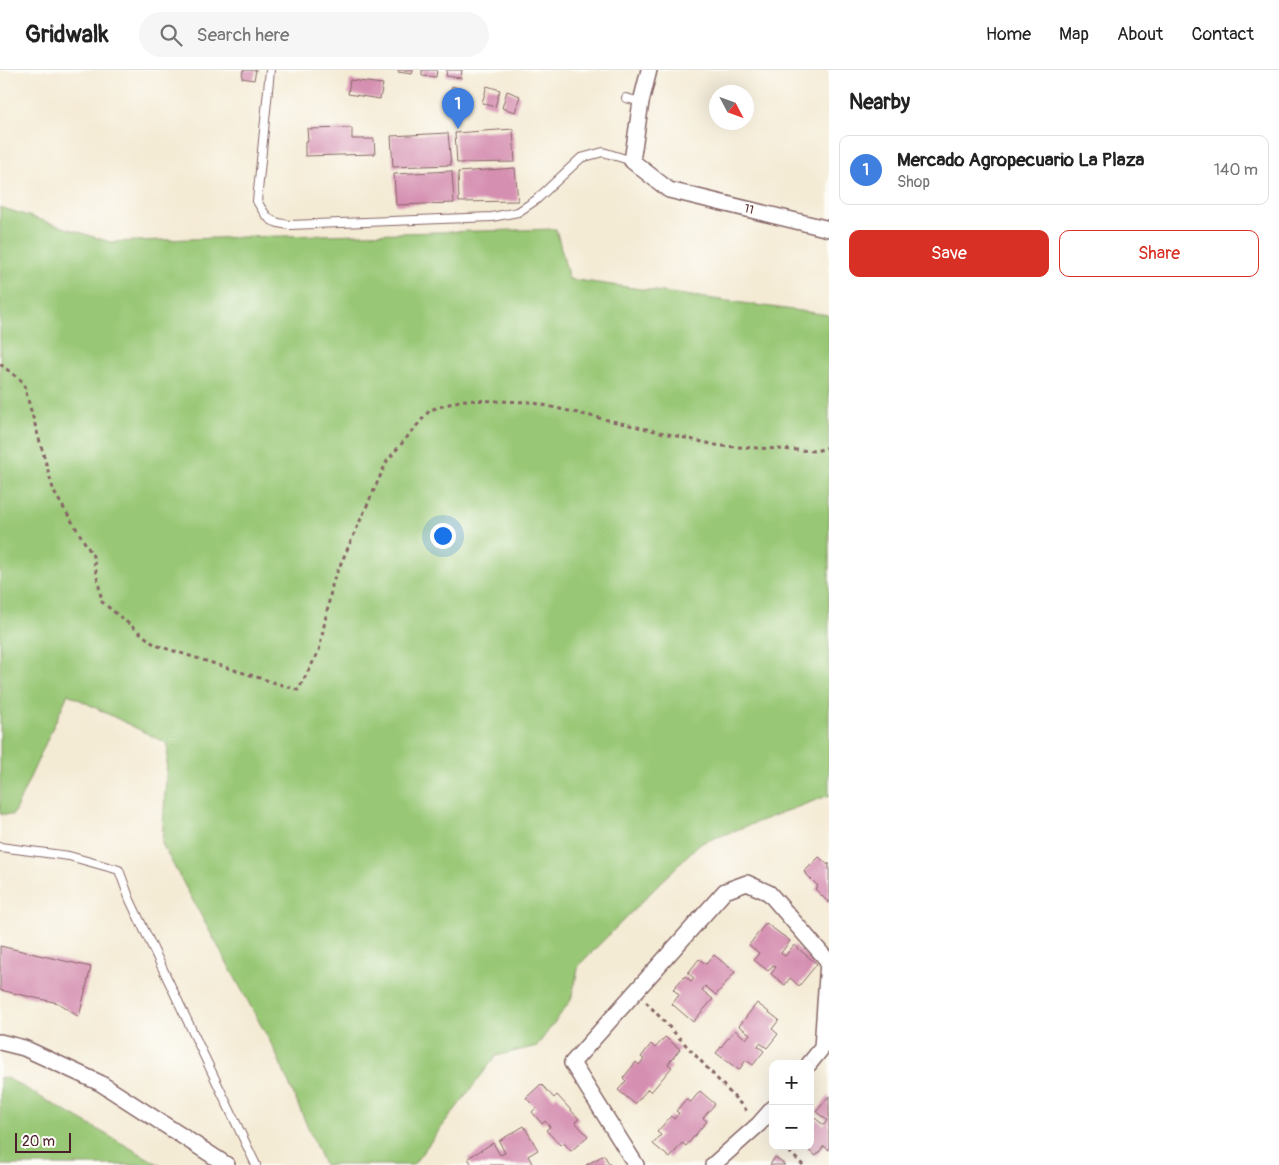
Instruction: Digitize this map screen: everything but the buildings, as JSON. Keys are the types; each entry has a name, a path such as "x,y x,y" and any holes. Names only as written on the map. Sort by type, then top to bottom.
{"street":[{"path":"632,161 634,100 649,70"},
{"name":"11","path":"632,161 669,190 829,229"},
{"path":"636,1165 572,1063 725,891 747,883 769,893 828,961 826,1052 814,1060"},
{"path":"0,1042 24,1048 100,1083 227,1165"},
{"path":"713,1165 760,1124 769,1113"}],"lane":[{"path":"270,70 258,200 264,214 275,223 290,225 492,217 518,212 536,200 581,158 603,152 632,161"},
{"path":"0,847 69,856 119,870 130,900 256,1165"}],"path":[{"path":"0,364 24,382 54,492 93,556 102,602 155,645 298,690 319,652 333,581 387,461 430,410 462,400 530,402 720,446 816,451 829,447"},
{"path":"636,991 760,1124"},
{"path":"787,1150 803,1165"}],"green space":[{"path":"0,207 110,242 556,229 569,279 829,315 829,796 699,844 579,965 571,1000 537,1046 496,1056 413,1165 324,1165 274,1049 162,844 168,744 68,694 13,815 0,814"},
{"path":"0,1077 9,1079 160,1165 0,1165"}],"place":[{"name":"Mercado Agropecuario La Plaza","path":"458,129"}]}
